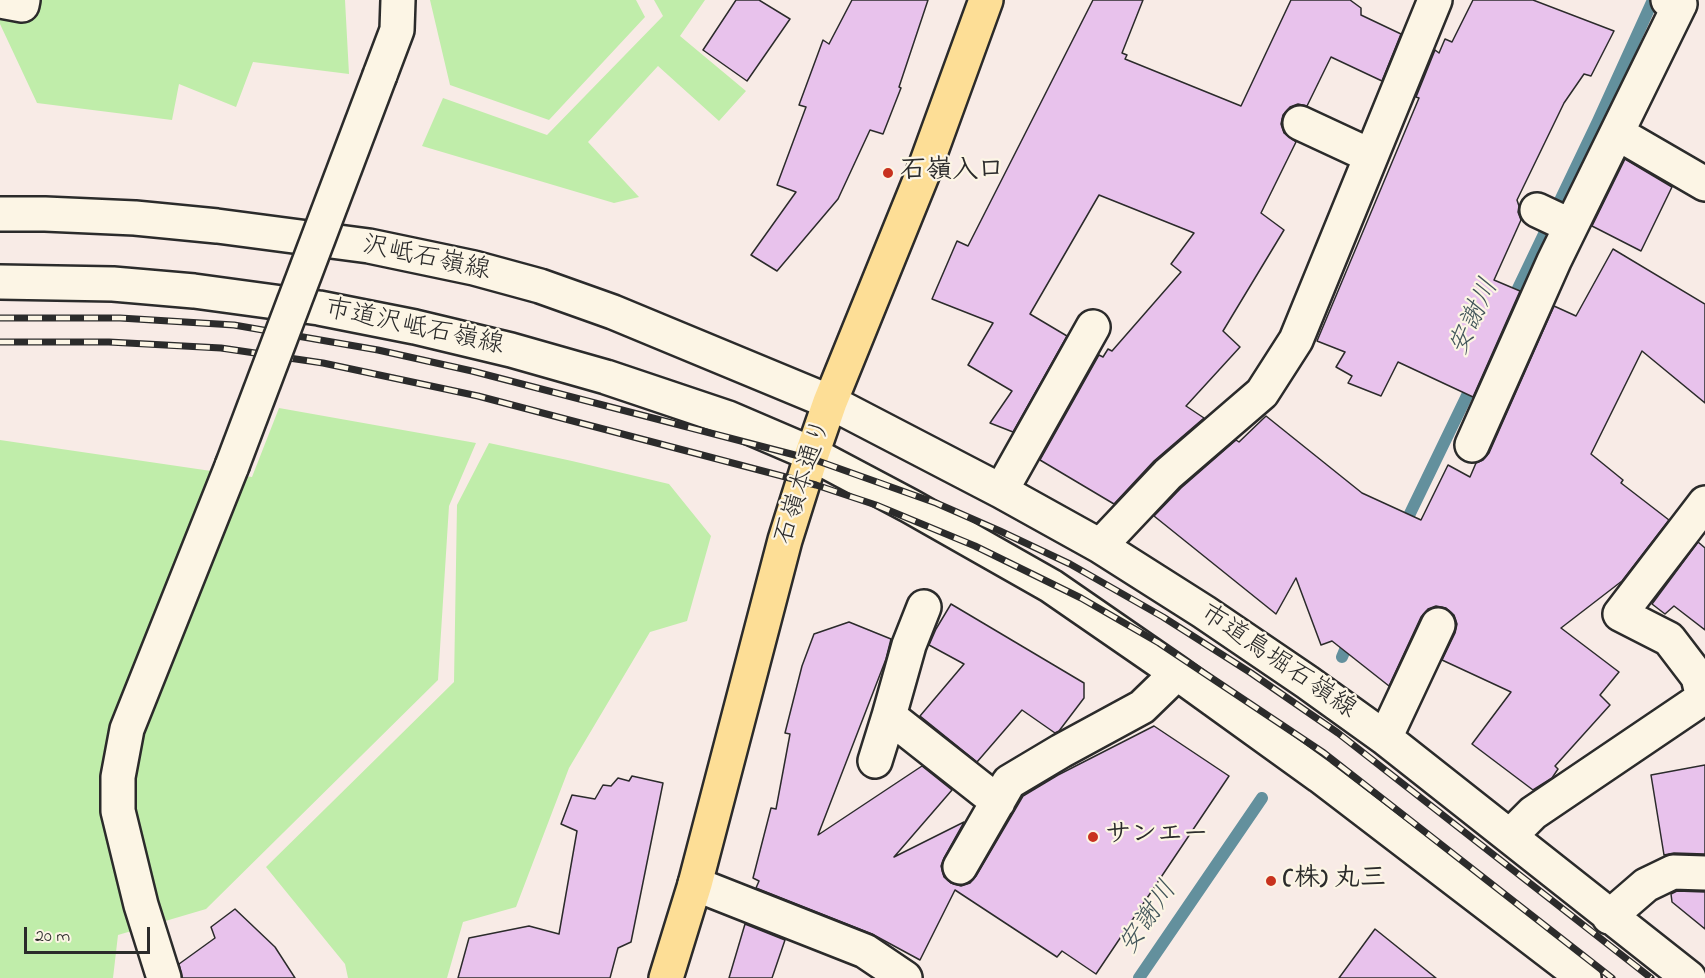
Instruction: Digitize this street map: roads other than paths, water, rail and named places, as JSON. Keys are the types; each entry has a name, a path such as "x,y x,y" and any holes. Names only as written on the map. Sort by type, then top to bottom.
{"main road":[{"name":"石嶺本通り","path":"666,978 695,884 785,540 812,454 830,402 923,173 986,0"}],"street":[{"path":"0,1 22,5 23,0"},
{"path":"164,978 141,905 118,811 118,777 127,729 232,466 397,30 398,0"},
{"path":"1100,546 1168,474 1262,393 1296,340 1436,0"},
{"path":"1472,445 1571,226 1677,2"},
{"path":"1300,123 1371,156"},
{"path":"1617,133 1705,184"},
{"path":"1537,210 1571,226"},
{"name":"沢岻石嶺線","path":"0,214 135,218 218,226 369,246 474,268 540,286 614,312 830,402"},
{"name":"市道沢岻石嶺線","path":"0,282 112,284 194,291 319,308 415,327 511,350 606,377 728,418 812,454"},
{"path":"1002,491 1093,327"},
{"name":"市道鳥堀石嶺線","path":"830,402 1002,491 1100,546 1204,612 1385,738 1689,978"},
{"path":"812,454 910,506 1051,586 1177,673 1360,806 1584,978"},
{"path":"1510,836 1533,813 1704,697 1698,677 1669,639 1620,614 1705,503"},
{"path":"875,761 909,645 924,607"},
{"path":"1385,738 1438,625"},
{"path":"960,867 1009,782 1142,707 1177,673"},
{"path":"889,716 998,802"},
{"path":"1609,917 1646,885 1673,872 1705,873"},
{"path":"695,884 865,951 905,978"}],"waterway":[{"name":"安謝川","path":"1511,303 1653,0"},
{"name":"安謝川","path":"1403,528 1474,381"},
{"name":"安謝川","path":"1342,657 1350,638"},
{"name":"安謝川","path":"1139,978 1262,798"}],"railway":[{"path":"0,318 120,318 234,325 378,350 472,371 818,461 936,503 1070,564 1163,617 1251,673 1338,733 1651,978"},
{"path":"0,342 109,342 221,348 323,363 478,396 816,485 876,505 975,546 1081,598 1159,643 1324,753 1612,978"}],"place":[{"name":"石嶺入口","path":"888,173"},
{"name":"サンエー","path":"1093,837"},
{"name":"(株) 丸三","path":"1271,881"}]}
